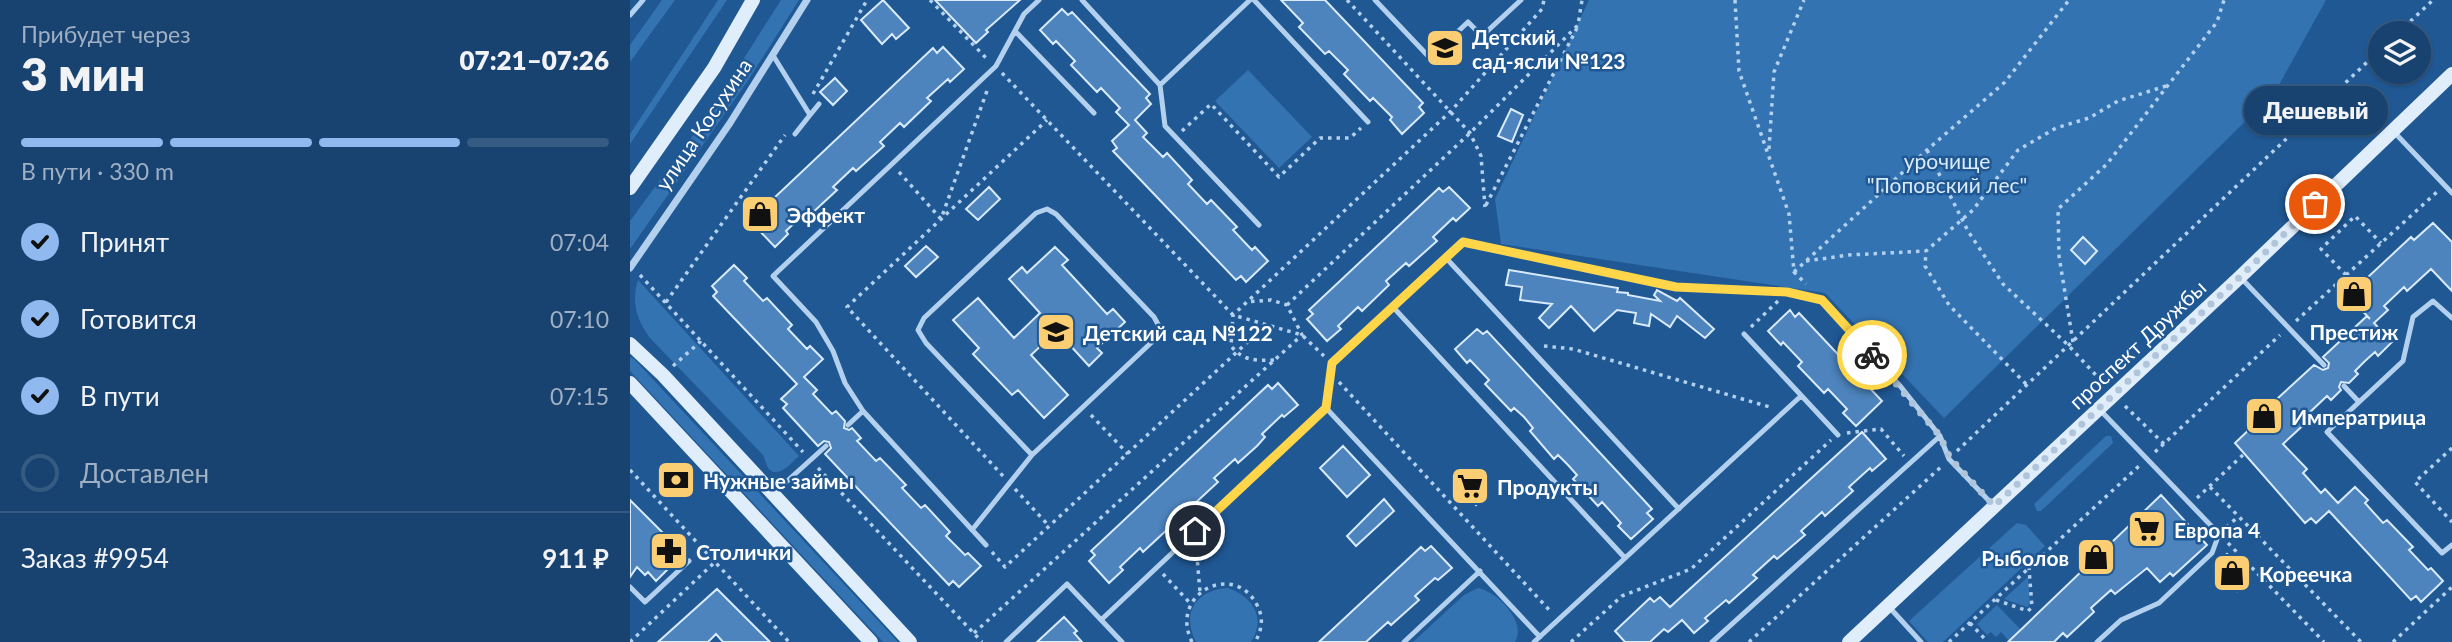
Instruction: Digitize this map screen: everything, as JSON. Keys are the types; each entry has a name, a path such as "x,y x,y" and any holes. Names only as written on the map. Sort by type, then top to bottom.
{"main road":[{"name":"улица Косухина","path":"630,188 714,68 753,0"},
{"name":"проспект Дружбы","path":"1849,642 2240,277 2452,74"},
{"path":"630,344 663,375 910,642"},
{"path":"630,383 871,642"}],"street":[{"name":"улица Косухина","path":"630,268 774,57 807,0"}],"lane":[{"path":"630,15 643,0"},
{"path":"986,545 863,411 845,383 833,351 816,321 774,276 996,66 1024,14 1039,0"},
{"path":"1082,0 1160,85 1165,126 1259,225"},
{"path":"1160,85 1252,0 1368,122"},
{"path":"1375,0 1430,58 1468,22 1482,36 1521,0"},
{"path":"1015,31 1094,113"},
{"path":"774,57 810,115"},
{"path":"792,131 819,104"},
{"path":"2392,130 2452,193"},
{"path":"972,530 1032,455 1154,340 1160,328 1154,317 1056,214 1047,209 1036,213 992,254 924,318 918,330 926,343 1032,455"},
{"path":"1101,620 1326,408 1332,363 1463,242 1676,287 1787,292 1822,300 1901,387 1940,436 1950,458 1994,506"},
{"path":"1446,258 1679,509"},
{"path":"2240,277 2324,365"},
{"path":"2452,318 2438,303 2427,303 2413,317 2403,361 2327,432 2442,554 2452,545"},
{"path":"1392,307 1625,558"},
{"path":"1744,334 1838,435"},
{"path":"2344,386 2359,402"},
{"path":"1534,642 1801,396"},
{"path":"1326,408 1540,637"},
{"path":"2097,642 2121,620 2159,603 2212,553 2219,534 2099,409"},
{"path":"848,425 863,411"},
{"path":"1712,642 1940,436"},
{"path":"773,494 825,446"},
{"path":"630,587 645,602 689,561"},
{"path":"1404,642 1480,571"},
{"path":"1006,642 1067,584 1122,642"},
{"path":"1887,606 1921,642"}],"path":[{"path":"805,107 867,0"},
{"path":"930,0 1233,315 1302,335"},
{"path":"1347,0 1470,134 1481,156 1485,207 1578,25 1582,0"},
{"path":"1274,360 1253,361 1231,346 1233,315 1451,111 1542,9 1544,0"},
{"path":"1735,0 1739,71 1789,214 1794,272 1822,300"},
{"path":"1769,149 1774,72 1804,0"},
{"path":"1794,272 2006,82 2069,0"},
{"path":"2073,342 2059,256 2058,209 2107,164 2217,22 2224,0"},
{"path":"2411,21 2433,0"},
{"path":"1287,305 1470,134 1578,25"},
{"path":"1749,642 1950,458 2368,61"},
{"path":"941,219 996,66"},
{"path":"1806,261 1849,255 1926,251 1973,210 2018,150 2056,128 2089,118 2118,101 2166,86"},
{"path":"1175,137 1211,104 1279,177 1320,138 1350,138 1368,122"},
{"path":"1047,120 847,307 1049,526"},
{"path":"666,302 792,131"},
{"path":"1927,150 1962,219 2003,284 2069,346"},
{"path":"892,164 941,219"},
{"path":"1949,642 2444,184"},
{"path":"2346,275 2321,249 2355,216 2381,243"},
{"path":"1926,251 1925,266 1949,305 2027,385"},
{"path":"1744,334 1787,292"},
{"path":"1246,302 1270,300 1287,305 1302,335 1336,367 1337,380 1558,620"},
{"path":"986,545 1005,567 1266,325"},
{"path":"974,633 1302,335"},
{"path":"1527,345 1573,349 1785,411"},
{"path":"1083,407 1128,454"},
{"path":"1571,642 1622,596 1691,569 1838,435 1881,429 1910,463"},
{"path":"2452,448 2415,482 2452,522"},
{"path":"2191,505 2245,453"},
{"path":"630,470 785,641"},
{"path":"2210,487 2361,642"},
{"path":"2238,517 2219,534 2324,642"},
{"path":"1195,531 1200,592"},
{"path":"630,642 715,562"},
{"path":"1157,567 1191,603"},
{"path":"1995,600 2028,611 2032,607 2029,568"},
{"path":"1192,642 1187,632 1186,617 1191,603 1200,592 1213,585 1228,584 1242,589 1254,598 1260,611 1262,626 1255,642"},
{"path":"2393,642 2452,587"},
{"path":"1970,623 1984,638"}],"green space":[{"path":"662,0 675,0 630,62 630,45"},
{"path":"718,0 727,0 630,144 630,134"},
{"path":"781,0 799,0 749,79 630,249 630,221 708,115"},
{"name":"урочище \"Поповский лес\"","path":"1589,0 2326,0 2275,92 1944,418 1825,293 1501,244 1495,199"},
{"path":"1248,70 1312,137 1279,168 1215,101"},
{"path":"638,280 799,456 787,467 777,472 768,468 763,455 650,338 636,310"},
{"path":"630,357 898,642 883,642 630,371"},
{"path":"2106,436 2111,436 2113,443 2041,511 2037,511 2034,504"},
{"path":"2017,523 2026,525 2045,546 1943,642 1928,642 1909,621"},
{"path":"2028,577 2030,604 2027,607 2004,599"},
{"path":"1228,588 1244,596 1257,616 1258,625 1251,642 1196,642 1190,622 1194,605 1207,593"},
{"path":"1478,588 1494,595 1514,617 1518,634 1515,642 1413,642 1464,595"},
{"path":"1997,605 2021,630 2014,636 2019,641 2010,642 2001,632 1996,637 1991,632 1987,635 1977,624"}],"building":[{"path":"883,0 909,28 896,39 892,34 882,44 861,20"},
{"path":"935,0 1020,0 986,30 988,32 976,43"},
{"path":"1281,0 1325,0 1423,103 1419,107 1424,113 1402,134 1390,120 1392,117 1373,98 1370,101 1344,74 1348,70 1329,51 1325,54 1299,27 1303,23"},
{"path":"1062,9 1068,15 1072,12 1150,94 1146,98 1151,104 1135,120 1147,133 1143,137 1163,157 1167,153 1192,180 1188,184 1207,204 1211,200 1237,227 1233,230 1252,250 1255,247 1268,261 1246,282 1241,276 1236,280 1113,151 1117,148 1112,141 1129,125 1116,112 1120,108 1101,88 1097,92 1071,65 1075,61 1056,41 1053,44 1040,30"},
{"path":"943,47 964,69 927,98 931,101 904,127 900,123 880,142 884,146 856,171 853,168 833,187 837,190 809,216 806,212 786,231 788,234 775,247 754,225 760,219 756,215 933,48 937,53"},
{"path":"835,78 847,91 833,105 820,92"},
{"path":"1511,109 1523,115 1512,142 1498,136"},
{"path":"989,187 1000,199 978,220 966,209"},
{"path":"1449,187 1470,208 1456,221 1453,218 1433,237 1437,241 1409,266 1406,263 1386,281 1389,285 1362,311 1358,307 1338,326 1341,329 1327,341 1307,319 1313,314 1309,310 1439,188 1443,192"},
{"path":"2433,223 2452,242 2452,291 2431,269 2407,291 2404,287 2384,306 2388,310 2374,323 2392,342 2378,356 2375,352 2365,361 2355,371 2358,374 2349,383 2341,382 2341,390 2331,400 2327,396 2307,415 2311,418 2283,444 2307,469 2303,473 2321,493 2325,489 2338,503 2355,487 2368,500 2365,503 2383,523 2387,520 2413,547 2409,550 2443,581 2421,602 2416,596 2411,600 2329,511 2316,523 2311,518 2305,523 2235,443 2256,423 2254,420 2314,365 2323,370 2328,368 2329,363 2323,357 2367,316 2370,319 2353,301 2358,296 2353,291 2411,237 2414,240"},
{"path":"2083,237 2097,251 2085,264 2071,250"},
{"path":"926,246 938,257 916,277 905,266"},
{"path":"1055,247 1068,260 1062,265 1107,314 1113,309 1125,322 1097,348 1102,353 1089,366 1057,331 1031,355 1068,395 1044,418 1018,390 1012,395 973,354 979,348 953,320 978,298 1014,338 1040,313 1009,279 1022,267 1027,273"},
{"path":"734,265 747,278 744,281 763,301 767,298 792,325 788,329 807,349 810,346 823,359 804,377 817,390 813,394 832,414 836,411 845,421 844,428 852,428 861,438 857,441 876,461 880,458 906,485 902,488 921,508 925,505 950,532 946,536 981,566 959,587 953,581 949,585 825,454 831,448 829,442 824,441 818,446 783,408 787,404 781,399 797,384 713,296 717,292 712,286"},
{"path":"1509,270 1618,288 1617,292 1660,301 1654,295 1657,290 1677,301 1680,298 1714,329 1705,338 1677,316 1670,327 1651,314 1649,326 1634,323 1636,313 1617,310 1594,331 1571,306 1549,328 1539,318 1552,304 1520,300 1522,287 1506,285"},
{"path":"1790,310 1795,317 1799,313 1882,401 1856,426 1843,413 1847,409 1828,389 1824,393 1798,366 1802,362 1768,331"},
{"path":"1477,329 1483,334 1487,331 1652,509 1647,513 1653,519 1631,539 1618,526 1621,523 1602,502 1598,506 1573,479 1577,475 1568,465 1558,455 1554,459 1530,431 1533,428 1524,417 1514,408 1511,411 1485,384 1489,380 1470,360 1467,363 1455,349"},
{"path":"1278,383 1298,405 1284,417 1282,415 1262,434 1265,437 1238,463 1235,459 1214,478 1218,482 1191,507 1187,504 1167,523 1171,526 1143,552 1140,548 1120,567 1123,570 1109,583 1089,561 1095,555 1091,551 1268,385 1272,389"},
{"path":"1862,432 1886,459 1872,471 1870,468 1849,487 1853,491 1825,516 1822,512 1801,531 1805,535 1777,559 1774,556 1753,575 1757,578 1729,603 1726,600 1705,618 1708,621 1694,633 1682,620 1668,632 1664,629 1650,642 1625,642 1615,631 1650,598 1654,602 1660,597 1670,607"},
{"path":"1343,446 1370,475 1347,497 1320,468"},
{"path":"1467,470 1488,492 1476,505 1454,482"},
{"path":"2161,495 2207,545 2173,576 2170,573 2160,582 2147,568 2115,594 2111,590 2091,608 2094,612 2067,637 2063,633 2054,642 2008,642"},
{"path":"1384,499 1394,511 1356,546 1347,536"},
{"path":"630,500 667,537 681,556 656,581 648,572 645,575 637,567 630,577"},
{"path":"1431,546 1452,568 1438,580 1435,578 1415,596 1419,600 1391,625 1388,622 1366,642 1319,642 1421,547 1425,551"},
{"name":"Кореечка","path":"2227,554 2250,579 2237,591 2214,566"},
{"path":"717,589 770,642 723,642 716,634 708,642 658,642"},
{"path":"1064,617 1077,631 1074,633 1082,642 1037,642"}],"way so far":[{"path":"1872,355 1940,436 1950,458 1994,506 2315,204"}],"place":[{"name":"Детский сад-ясли №123","path":"1445,48"},
{"name":"Дешевый","path":"2315,204"},
{"name":"Эффект","path":"760,214"},
{"name":"Престиж","path":"2354,294"},
{"name":"Детский сад №122","path":"1056,332"},
{"name":"Императрица","path":"2264,416"},
{"name":"Нужные займы","path":"676,480"},
{"name":"Продукты","path":"1470,486"},
{"name":"Европа 4","path":"2147,529"},
{"name":"Столички","path":"669,551"},
{"name":"Рыболов","path":"2096,557"},
{"name":"Кореечка","path":"2232,573"}],"route":[{"path":"1195,531 1326,408 1332,363 1463,242 1676,287 1787,292 1822,300 1872,355"}]}
